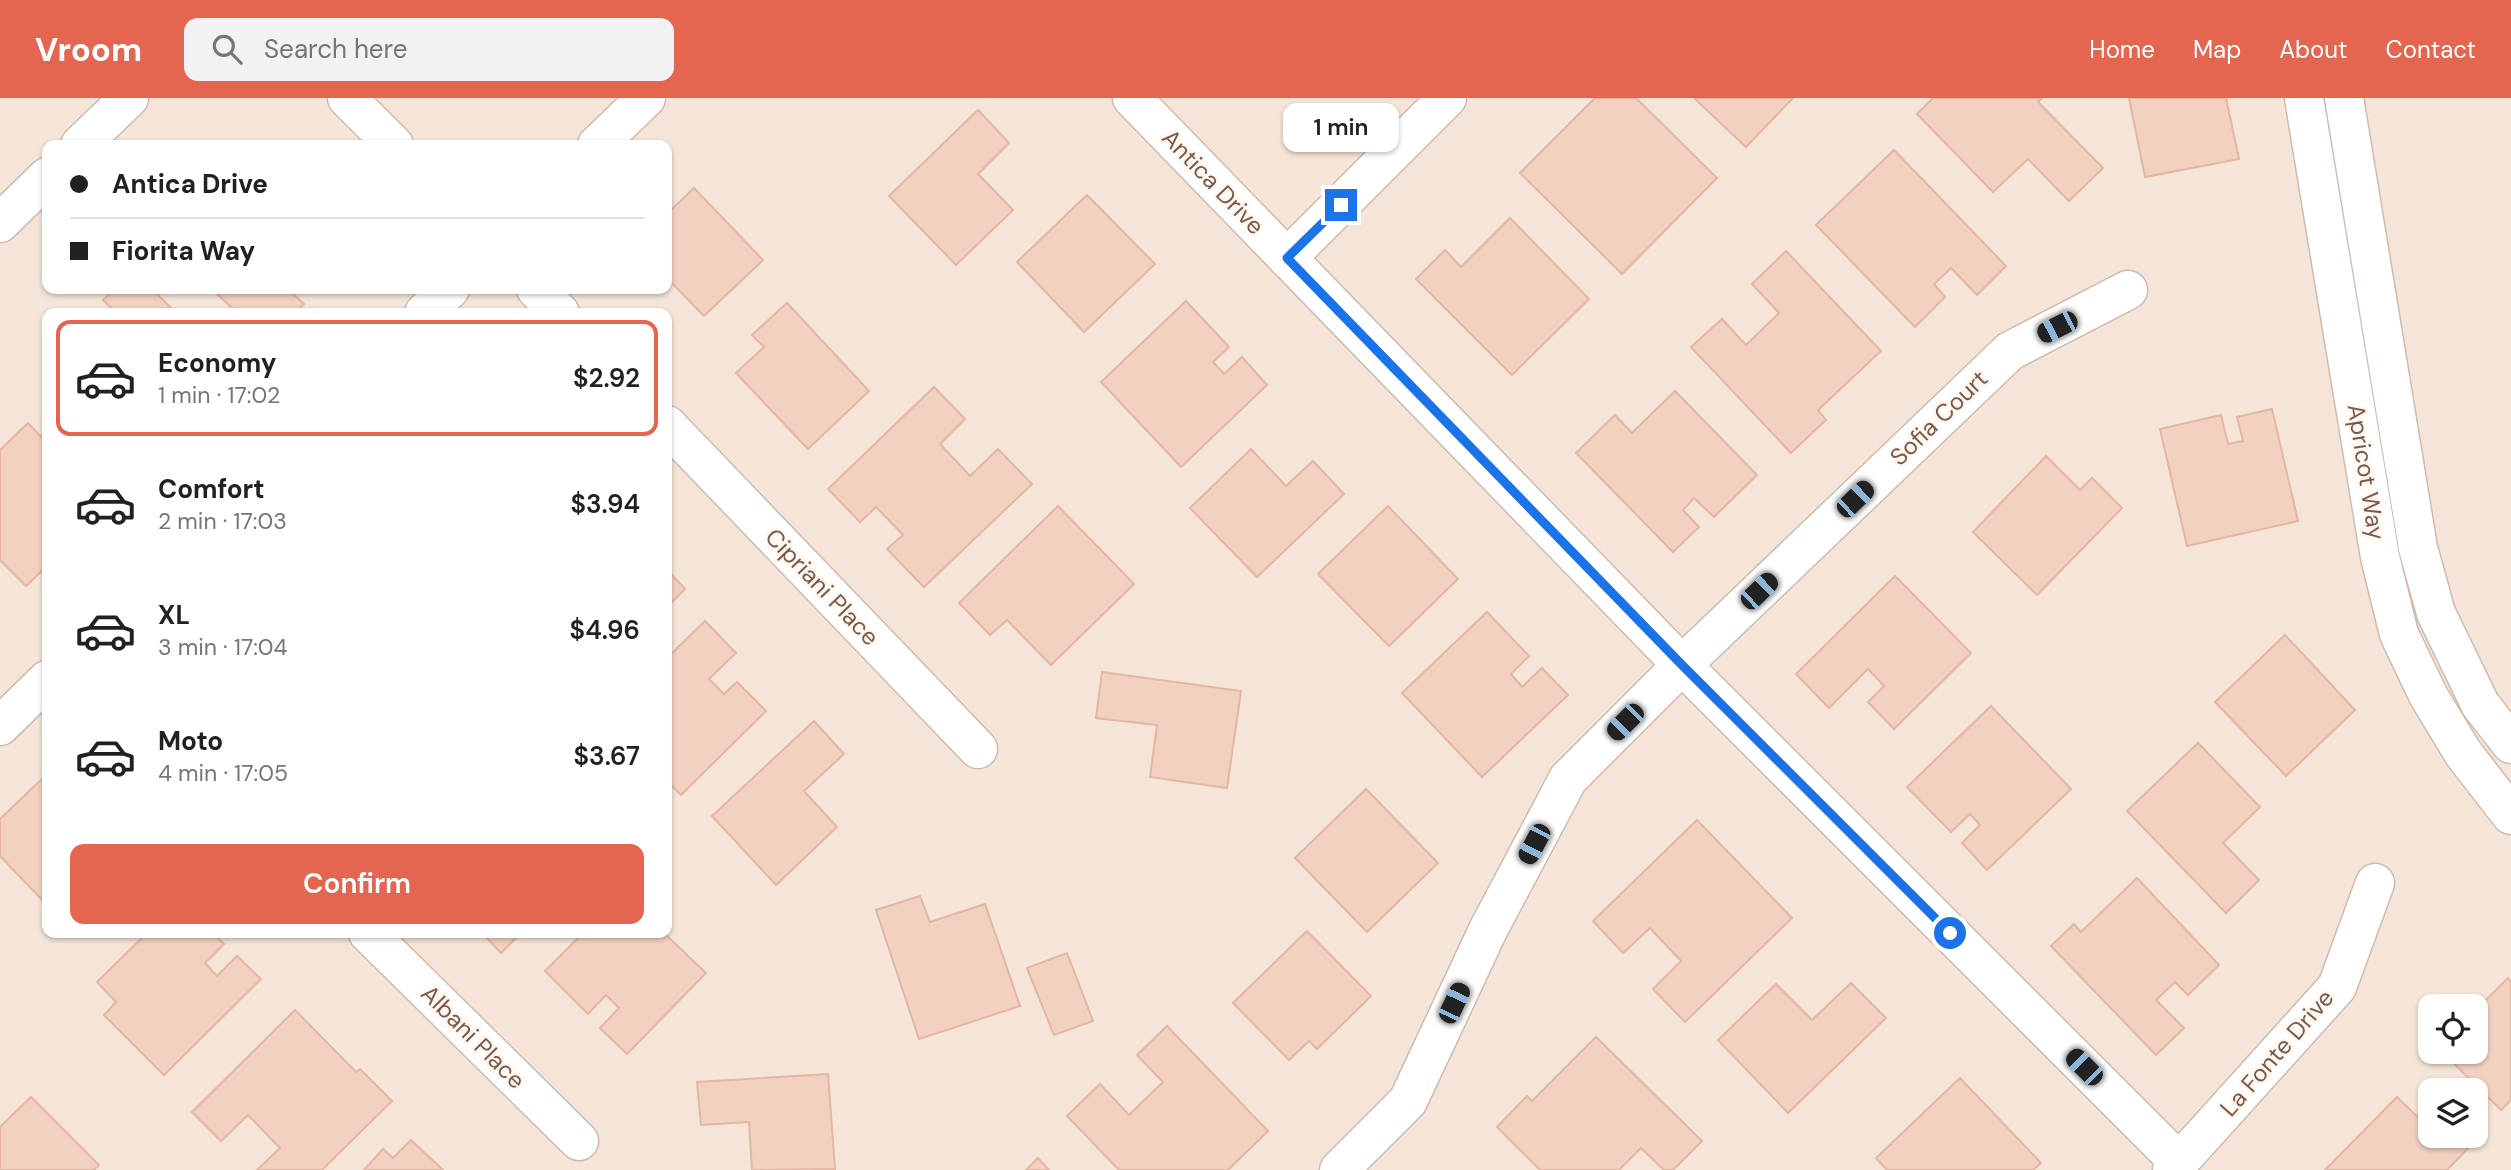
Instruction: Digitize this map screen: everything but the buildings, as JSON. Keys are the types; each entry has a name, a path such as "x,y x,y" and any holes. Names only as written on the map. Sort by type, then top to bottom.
{"street":[{"path":"85,140 129,98"},
{"path":"347,98 389,140"},
{"path":"602,140 646,98"},
{"name":"Antica Drive","path":"1132,98 1682,665 2176,1166"},
{"path":"1287,258 1447,98"},
{"name":"Apricot Way","path":"2304,98 2380,557 2399,634 2428,695 2463,753 2511,815"},
{"name":"Apricot Way","path":"2344,98 2418,548 2436,613 2480,704 2511,744"},
{"path":"0,223 42,182"},
{"name":"Sofia Court","path":"1339,1170 1408,1101 1488,930 1568,779 1682,665 2010,351 2128,290"},
{"path":"430,308 445,294"},
{"path":"541,294 555,308"},
{"name":"Cipriani Place","path":"672,430 978,749"},
{"path":"0,726 42,685"},
{"name":"La Fonte Drive","path":"2176,1166 2337,987 2375,883"},
{"name":"Albani Place","path":"373,938 579,1141"}],"shaded area":[{"path":"0,98 2511,98 2511,1170 0,1170"}],"route":[{"path":"1341,205 1287,258 1682,665 1950,933"}]}
